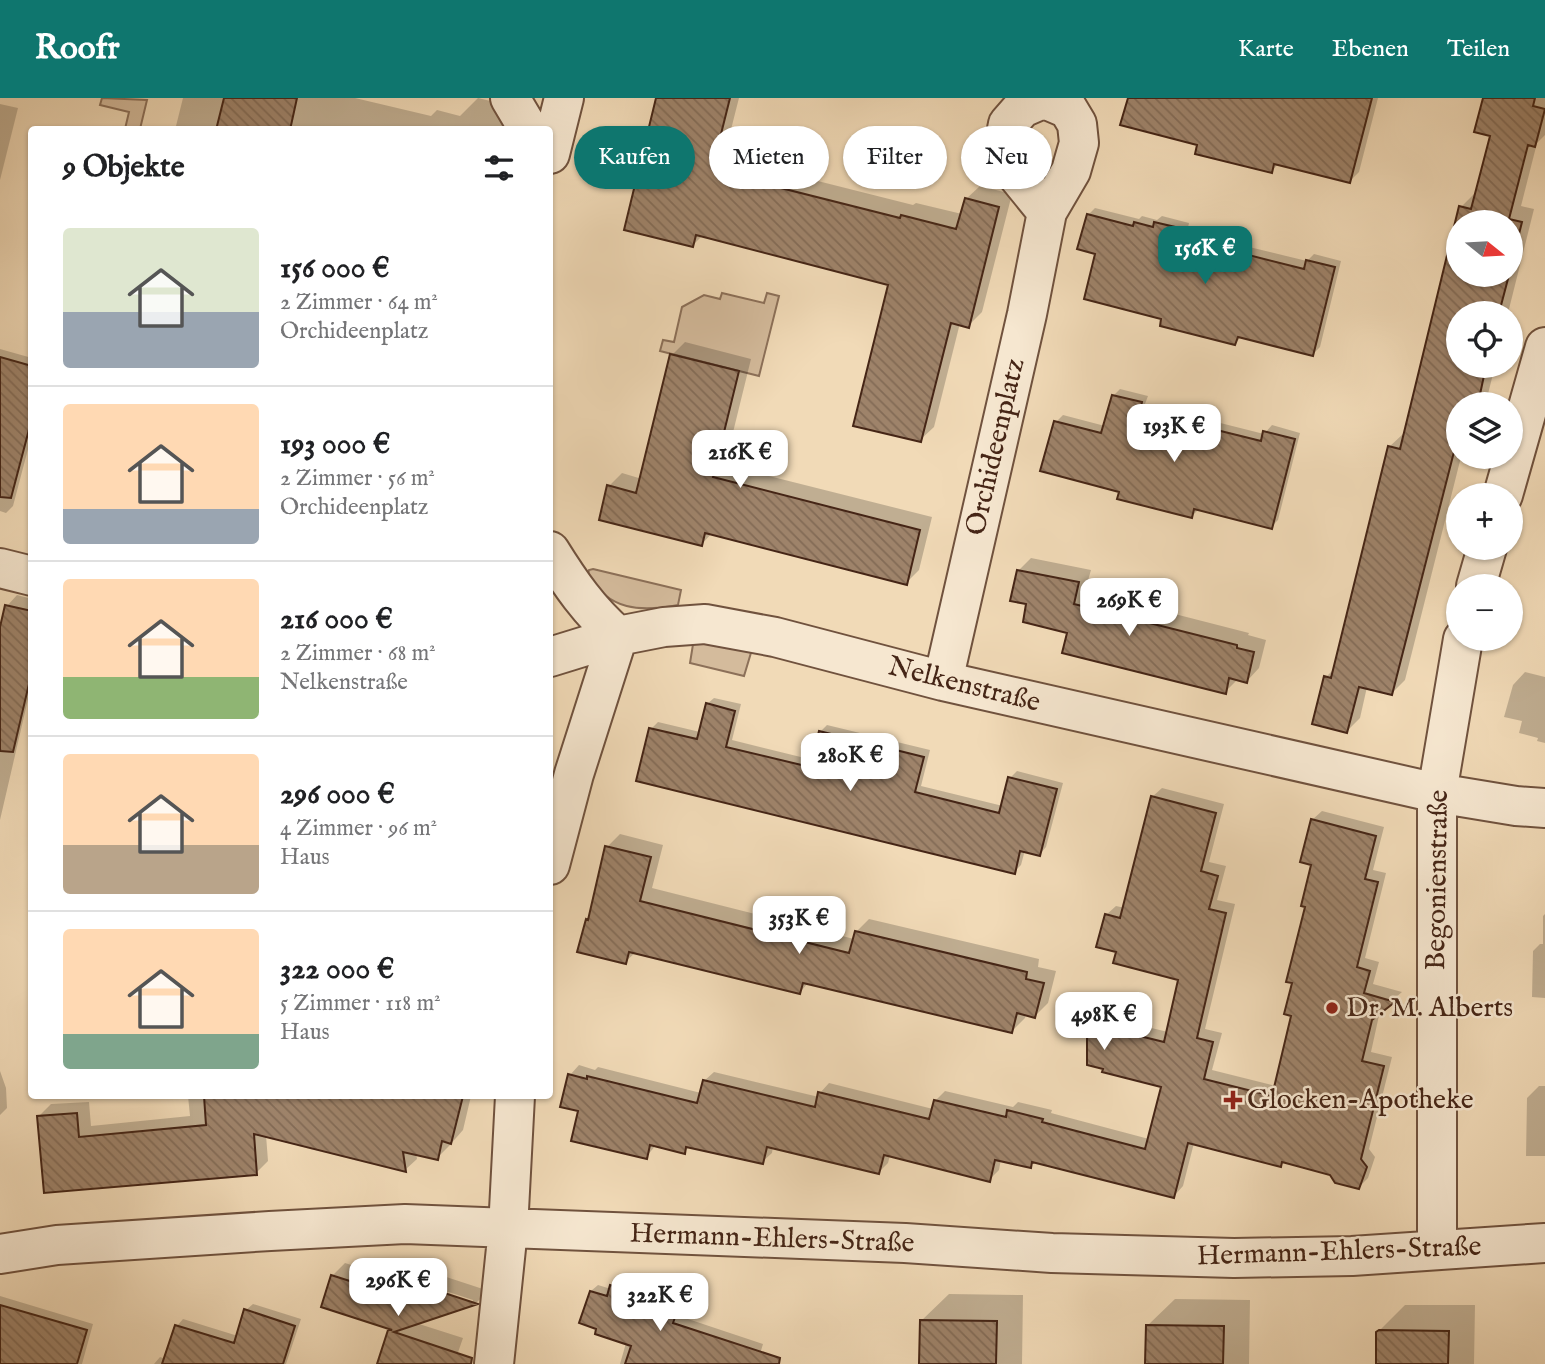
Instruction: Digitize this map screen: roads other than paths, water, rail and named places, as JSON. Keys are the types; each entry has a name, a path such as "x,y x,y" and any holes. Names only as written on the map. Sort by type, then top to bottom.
{"street":[{"path":"510,98 527,126"},
{"path":"553,142 564,98"},
{"name":"Orchideenplatz","path":"943,681 1027,314 1047,212"},
{"path":"1506,483 1545,347"},
{"path":"553,555 589,608 618,636 574,774 553,854"},
{"path":"0,568 28,575"},
{"name":"Nelkenstraße","path":"553,656 618,636 664,627 705,624 775,636 943,681 1437,793 1545,808"},
{"name":"Begonienstraße","path":"1437,1250 1437,793 1461,651"},
{"path":"494,1364 508,1229 515,1099"},
{"name":"Hermann-Ehlers-Straße","path":"0,1254 57,1245 405,1224 905,1243 1052,1253 1234,1258 1352,1256 1545,1243"}],"place":[{"name":"Dr. M. Alberts","path":"1332,1008"},
{"name":"Glocken-Apotheke","path":"1233,1100"}]}
